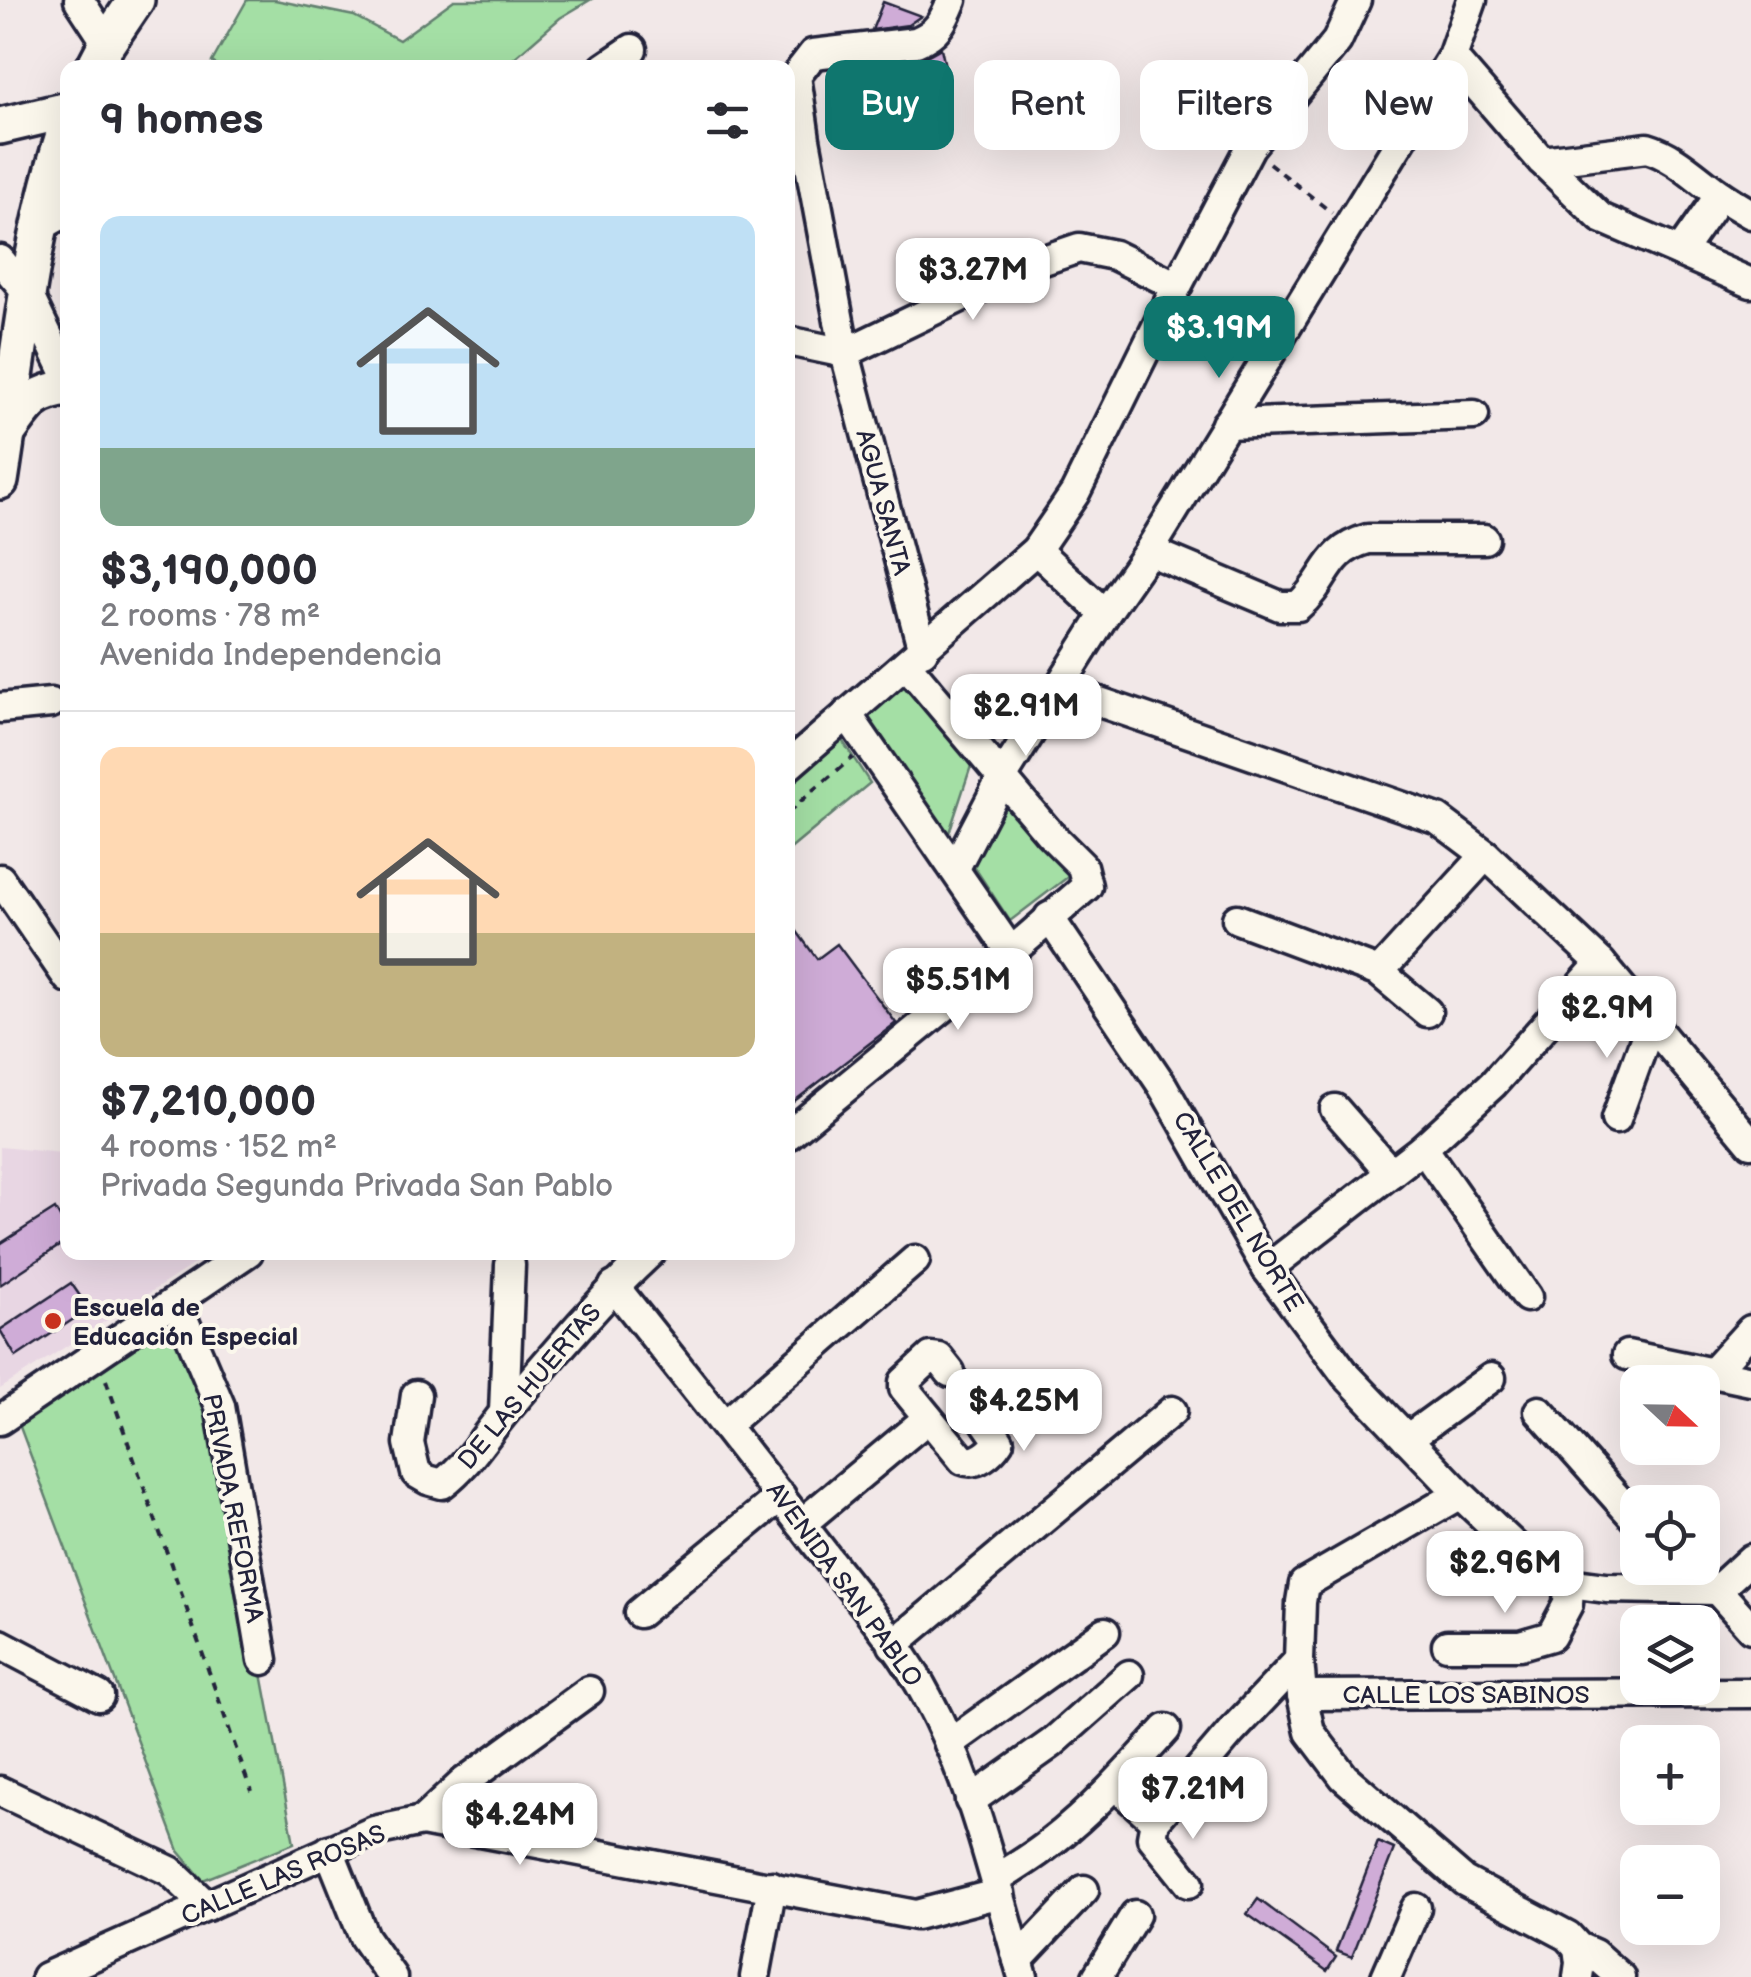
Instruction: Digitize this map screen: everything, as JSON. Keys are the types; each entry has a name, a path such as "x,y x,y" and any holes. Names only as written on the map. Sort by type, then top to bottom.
{"main road":[{"path":"100,55 136,0"},
{"path":"0,126 60,112"},
{"path":"0,482 27,292 53,219 52,170 60,146"},
{"path":"8,433 32,399 60,389"}],"street":[{"path":"80,0 100,55"},
{"name":"AGUA SANTA","path":"914,658 844,353 796,76 812,54 916,42 930,36 944,20 952,0"},
{"path":"1308,76 1337,41 1356,0"},
{"path":"955,868 1002,776 1149,551 1452,57 1472,0"},
{"path":"616,60 632,49"},
{"path":"1452,57 1542,161 1601,218 1751,284"},
{"path":"1542,161 1647,148 1674,160 1751,214"},
{"path":"795,760 1036,550 1075,493 1248,150"},
{"path":"1680,252 1720,195"},
{"path":"795,343 844,353 1023,267 1080,248 1114,255 1177,286"},
{"path":"0,260 27,292 60,361"},
{"path":"1226,424 1474,415"},
{"path":"1149,551 1280,606 1298,606 1310,596 1336,556 1350,544 1368,538 1484,539"},
{"path":"1036,550 1105,614"},
{"path":"795,1129 1012,952 1086,886 1082,866 1002,776 914,658"},
{"path":"1059,688 1438,819 1486,855 1602,963 1751,1143"},
{"path":"0,708 51,704"},
{"path":"847,714 1012,952"},
{"path":"1380,972 1486,855"},
{"path":"0,879 60,966"},
{"name":"CALLE DEL NORTE","path":"1049,917 1162,1085 1267,1268 1346,1375 1526,1557 1569,1584 1606,1588 1652,1585"},
{"path":"1237,920 1380,972 1427,1012"},
{"path":"1267,1268 1424,1148 1493,1084 1602,963"},
{"path":"1616,1119 1651,1023"},
{"path":"1335,1109 1391,1173"},
{"path":"1424,1148 1527,1297"},
{"path":"0,1420 236,1260"},
{"name":"DE LAS HUERTAS","path":"416,1395 409,1443 416,1473 442,1484 461,1470 504,1412 642,1260"},
{"path":"725,1425 915,1260"},
{"path":"504,1412 510,1265"},
{"name":"AVENIDA SAN PABLO","path":"614,1286 782,1496 926,1694 970,1801 1021,1968"},
{"name":"PRIVADA REFORMA","path":"176,1302 220,1406 263,1660"},
{"path":"1719,1365 1751,1330"},
{"path":"1627,1355 1674,1365"},
{"path":"950,1372 934,1356 904,1382 904,1388 963,1460 976,1462 999,1441 980,1414"},
{"path":"1720,1375 1751,1381"},
{"path":"1407,1439 1491,1378"},
{"path":"893,1644 1172,1411"},
{"path":"1539,1411 1620,1502"},
{"path":"801,1524 928,1418"},
{"path":"1460,1494 1304,1584 1299,1660 1310,1732 1344,1777 1464,1881 1568,1936 1620,1977"},
{"path":"639,1614 782,1496"},
{"path":"1720,1574 1746,1566 1751,1559"},
{"path":"1447,1645 1520,1645 1551,1636 1568,1604 1569,1584"},
{"path":"1701,1585 1751,1628"},
{"path":"949,1744 1105,1632"},
{"path":"0,1644 99,1696"},
{"path":"1189,1883 1152,1837 1155,1821 1299,1660"},
{"path":"970,1801 1052,1743 1129,1676"},
{"path":"422,1821 464,1782 590,1691"},
{"name":"CALLE LOS SABINOS","path":"1302,1695 1751,1693"},
{"name":"CALLE LAS ROSAS","path":"46,1977 374,1831 422,1821 916,1914 998,1886 1114,1786 1166,1730"},
{"path":"1114,1786 1155,1821"},
{"path":"0,1791 170,1871 207,1906"},
{"path":"330,1850 364,1937 392,1977"},
{"path":"754,1977 772,1886"},
{"path":"1021,1968 1084,1890"},
{"path":"1386,1977 1416,1908"},
{"path":"1096,1977 1135,1915"},
{"path":"1578,1947 1578,1977"}],"path":[{"path":"1254,150 1348,226"},
{"path":"795,806 869,744"},
{"path":"106,1380 251,1790"}],"shaded area":[{"name":"Escuela de Educación Especial","path":"0,1147 60,1153 60,1260 200,1260 0,1389"}],"green space":[{"path":"247,0 275,0 354,16 399,40 454,0 590,0 560,18 512,60 213,60"},
{"path":"905,668 971,766 945,845 862,708"},
{"path":"836,731 870,783 795,845 795,765"},
{"path":"1006,789 1073,873 1010,921 969,859"},
{"path":"175,1313 211,1404 294,1843 203,1880 179,1851 17,1419"}],"building":[{"path":"883,2 921,16 908,25 872,30"},
{"path":"941,48 944,60 910,60"},
{"path":"795,929 817,959 837,944 896,1023 795,1101"},
{"path":"55,1209 60,1218 60,1245 0,1285 0,1244"},
{"path":"71,1283 89,1309 16,1357 0,1330"},
{"path":"1378,1842 1394,1849 1352,1957 1336,1951"},
{"path":"1258,1899 1336,1957 1327,1971 1247,1914"}],"place":[{"name":"Escuela de Educación Especial","path":"53,1321"}]}
